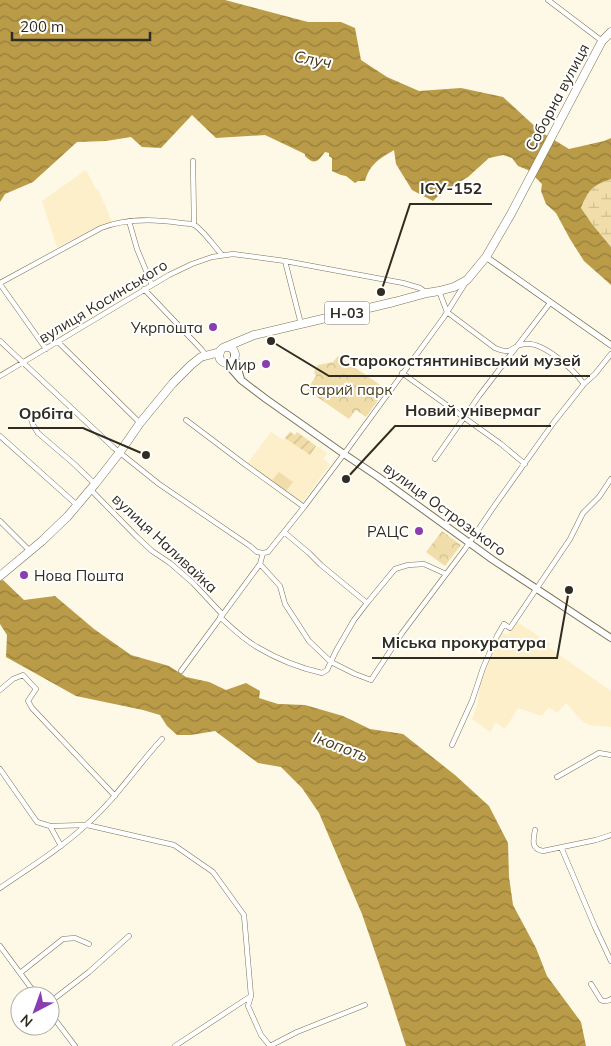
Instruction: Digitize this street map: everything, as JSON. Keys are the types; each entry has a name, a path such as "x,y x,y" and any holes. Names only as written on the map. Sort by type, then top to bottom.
{"main road":[{"name":"Соборна вулиця","path":"486,257 511,214 602,41 611,32"},
{"name":"Н-03","path":"3,574 68,516 93,487 172,383 201,357 222,350 254,335 454,287 467,280 486,257"},
{"path":"206,356 231,362 234,355 254,335"},
{"path":"225,362 220,359 222,350 230,348 233,351 241,380"},
{"name":"вулиця Острозького","path":"225,362 241,380 344,454 469,543 611,638"}],"street":[{"path":"548,0 602,41"},
{"path":"193,161 194,225"},
{"path":"46,349 0,283 101,228 145,219 194,225 222,255"},
{"path":"129,221 137,249 152,285"},
{"name":"вулиця Косинського","path":"0,376 170,274 192,264 222,255 233,254 285,262 403,283 420,288 427,293"},
{"path":"486,257 611,345"},
{"path":"285,262 301,324"},
{"path":"0,341 120,452 159,484 257,552 263,553 268,552 344,454 447,312 467,280"},
{"path":"144,289 206,356"},
{"path":"439,291 447,312 495,348 508,352 520,345 532,344 545,349 584,384"},
{"path":"435,459 514,349 550,303"},
{"path":"58,342 140,423"},
{"path":"260,564 280,586 285,604 308,641 331,662 371,680 402,633 469,543 554,422 611,354"},
{"path":"402,373 501,444 525,464"},
{"name":"вулиця Наливайка","path":"31,419 32,425 38,433 93,487 137,538 193,583 238,633 256,647 306,669 322,673 327,670 331,662"},
{"path":"186,420 304,507"},
{"path":"0,436 77,505"},
{"path":"452,745 472,701 483,668 504,624 510,628 570,539 583,514 599,497 611,478"},
{"path":"0,521 30,551"},
{"path":"284,532 367,603"},
{"path":"181,671 260,564 263,553"},
{"path":"331,662 354,620 395,569 408,565 424,564 446,574"},
{"path":"0,690 13,679 23,675 36,690 28,701 32,708 115,796"},
{"path":"0,888 61,846 87,825 115,796 162,739"},
{"path":"557,777 599,753 611,755"},
{"path":"0,769 37,822 50,826 87,825 174,845 213,872 244,915 251,996 248,1006 261,1035 270,1046 297,1032 365,1005"},
{"path":"50,826 61,846"},
{"path":"535,830 533,840 535,847 543,851 611,835"},
{"path":"561,847 611,961"},
{"path":"60,994 89,972 129,936"},
{"path":"20,973 63,939 75,938 89,944"},
{"path":"0,946 30,986"},
{"path":"591,984 601,1000 611,999"},
{"path":"175,1046 251,996"},
{"path":"60,1026 75,1046"}],"shaded area":[{"path":"86,170 96,189 98,189 112,222 57,247 42,201"},
{"path":"290,431 295,435 297,432 327,453 323,459 330,464 302,503 247,464 271,432 283,440"},
{"path":"517,622 551,644 548,647 611,691 611,727 590,725 583,722 566,703 557,713 549,707 542,716 518,708 505,729 496,722 490,732 472,719 478,703 480,682 492,652 502,633 508,635"}],"green space":[{"path":"611,179 611,247 581,208 586,196 592,189"},
{"name":"Старий парк","path":"338,356 386,389 366,417 356,410 349,419 307,390 316,376 314,372 318,365 333,362"},
{"path":"290,432 295,435 297,432 316,446 310,455 285,438"},
{"path":"279,472 293,482 286,491 272,480"},
{"path":"442,531 461,545 445,566 426,552"}],"water":[{"name":"Случ","path":"0,0 225,0 308,22 341,22 355,28 361,60 387,77 419,91 461,88 503,97 541,132 569,149 611,138 611,179 592,189 586,196 581,208 611,247 611,285 584,261 556,213 546,204 541,191 542,184 528,170 518,166 512,158 503,155 489,158 468,177 441,193 433,201 412,190 396,164 394,150 376,162 365,181 355,183 346,176 332,171 332,158 329,156 329,153 325,152 314,162 308,159 305,154 265,135 216,138 192,115 161,148 142,147 131,137 106,141 77,142 33,182 5,194 0,202"},
{"name":"Ікопоть","path":"3,580 24,600 55,596 94,629 131,655 169,666 186,677 209,682 226,690 246,683 260,691 259,698 278,704 305,705 343,716 370,729 403,734 455,775 489,806 508,843 509,877 513,905 536,948 547,976 581,1022 586,1046 406,1046 362,914 319,813 302,788 281,767 258,763 215,731 177,735 167,726 160,715 76,696 6,657 7,635 0,624 0,581"}],"place":[{"name":"ІСУ-152","path":"381,292"},
{"name":"Укрпошта","path":"213,327"},
{"name":"Старокостянтинівський музей","path":"271,341"},
{"name":"Мир","path":"266,364"},
{"name":"Орбіта","path":"146,455"},
{"name":"Новий універмаг","path":"346,479"},
{"name":"РАЦС","path":"419,531"},
{"name":"Нова Пошта","path":"24,575"},
{"name":"Міська прокуратура","path":"569,590"}]}
